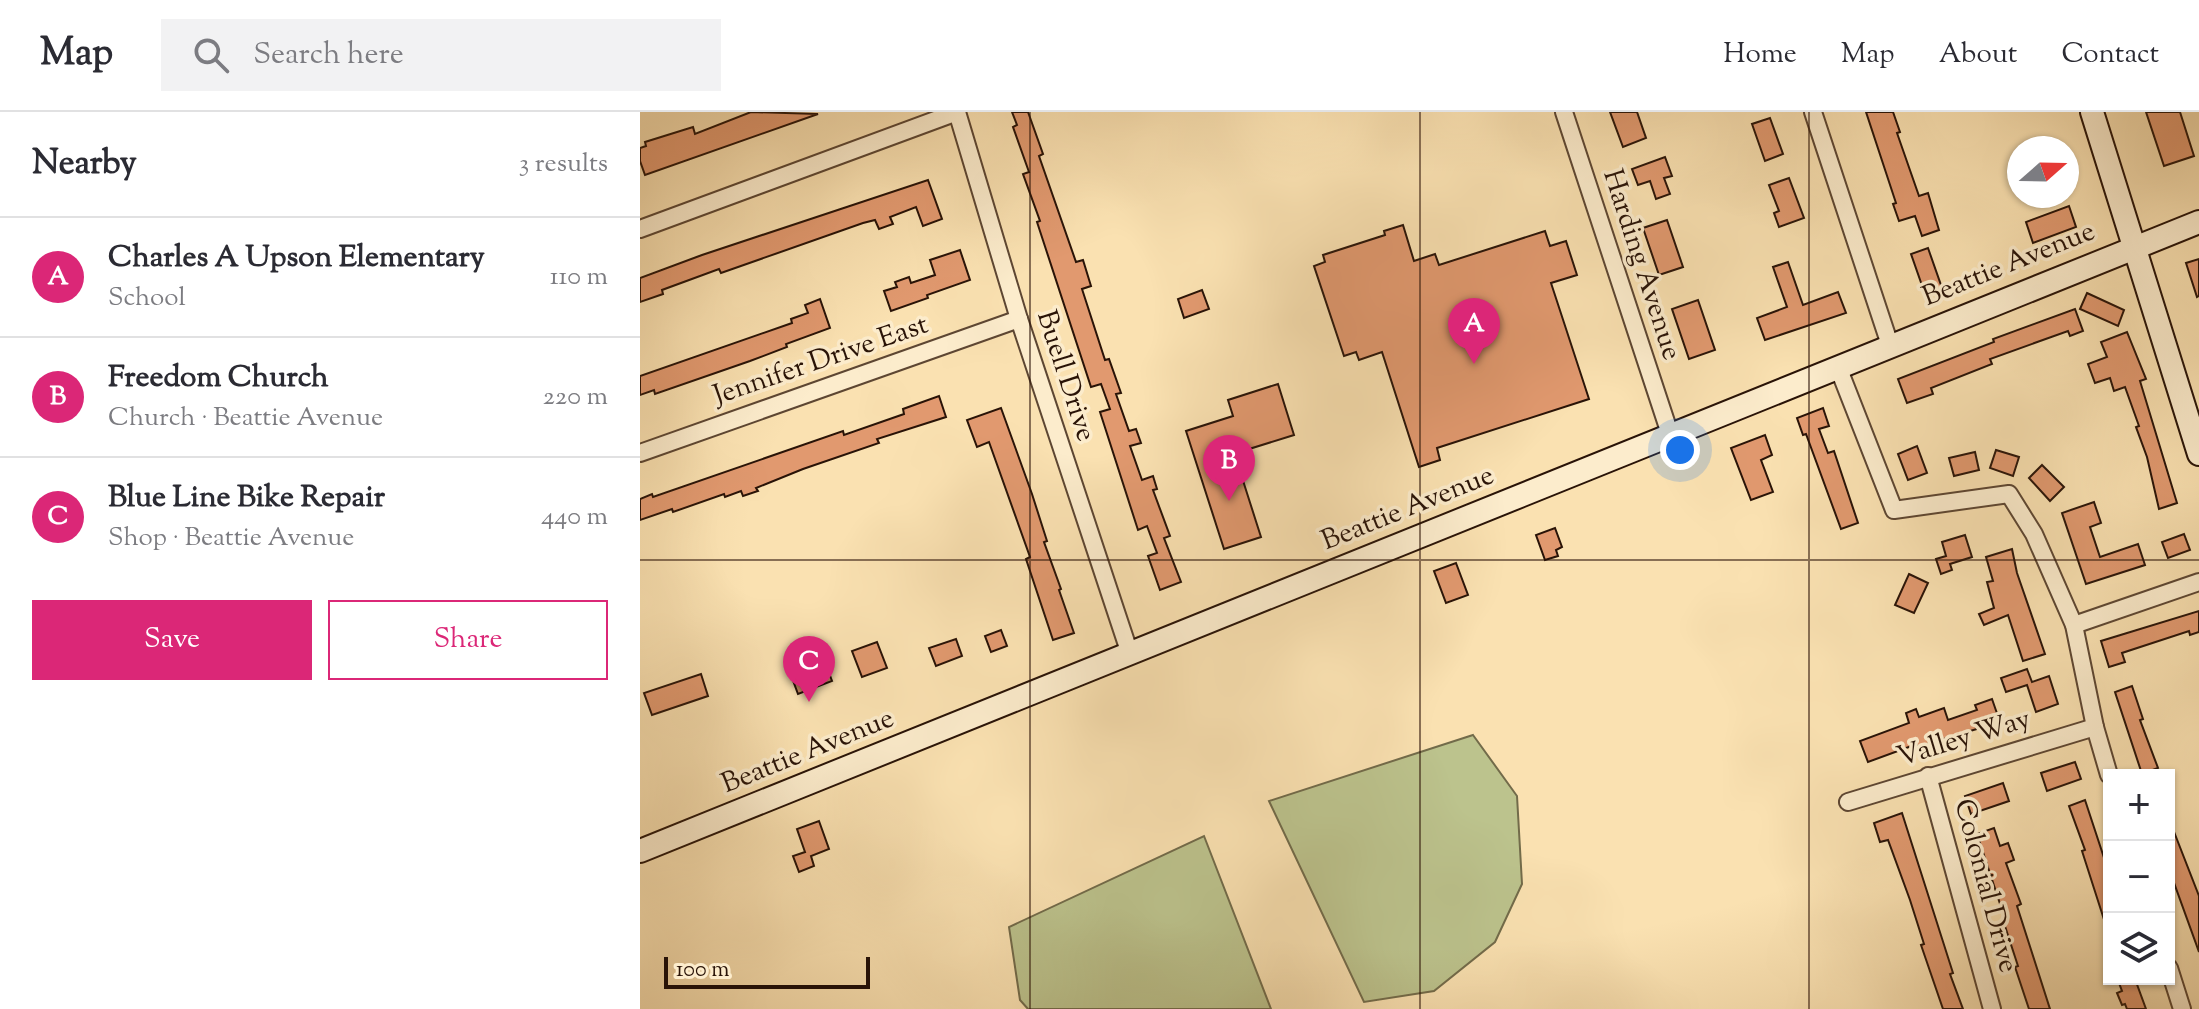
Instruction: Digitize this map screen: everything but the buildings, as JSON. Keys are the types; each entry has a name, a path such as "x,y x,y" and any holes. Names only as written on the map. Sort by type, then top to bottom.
{"street":[{"path":"640,229 957,112"},
{"name":"Buell Drive","path":"957,112 1019,319 1130,654"},
{"name":"Harding Avenue","path":"1564,112 1670,434"},
{"path":"1813,112 1890,345"},
{"path":"2092,112 2199,454"},
{"name":"Beattie Avenue","path":"640,851 2199,222"},
{"name":"Jennifer Drive East","path":"640,453 1019,319"},
{"path":"1838,367 1894,510 2009,494 2034,534 2074,625 2095,727 2107,769"},
{"path":"2074,625 2199,582"},
{"name":"Valley Way","path":"1848,802 2095,727"},
{"name":"Colonial Drive","path":"1928,776 1992,1009"},
{"path":"2174,985 2182,1009"}],"green space":[{"path":"1473,735 1517,796 1522,884 1495,942 1434,991 1364,1002 1269,801"},
{"path":"1204,836 1271,1009 1028,1009 1020,1000 1009,927"}],"place":[{"name":"Charles A Upson Elementary","path":"1474,364"},
{"name":"Freedom Church","path":"1229,501"},
{"name":"Blue Line Bike Repair","path":"809,702"}]}
